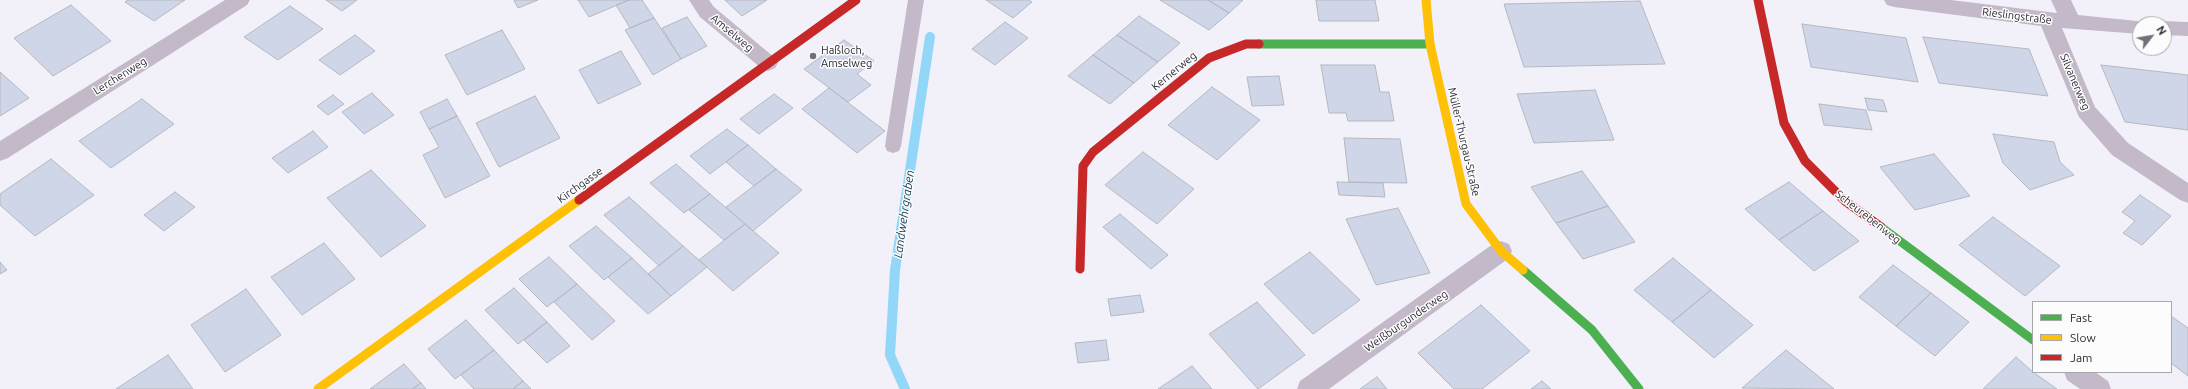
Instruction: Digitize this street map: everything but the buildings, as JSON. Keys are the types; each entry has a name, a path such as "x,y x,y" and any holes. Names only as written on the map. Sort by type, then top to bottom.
{"street":[{"name":"Lerchenweg","path":"0,152 240,0"},
{"name":"Amselweg","path":"699,0 707,12 768,63"},
{"name":"Kirchgasse","path":"318,389 856,0"},
{"name":"Müller-Thurgau-Straße","path":"1426,0 1430,44 1466,204 1501,251 1592,330 1639,389"},
{"name":"Scheurebenweg","path":"1758,0 1784,123 1805,161 1845,201 2032,339"},
{"name":"Rieslingstraße","path":"1894,0 2049,20 2132,26"},
{"path":"2061,0 2071,22"},
{"name":"Silvanerweg","path":"2049,20 2086,111 2120,149 2188,194"},
{"path":"2172,28 2188,29"},
{"name":"Kernerweg","path":"1080,269 1083,166 1093,152 1209,58 1246,44 1430,44"},
{"name":"Weißburgunderweg","path":"1309,389 1434,301 1501,251"},
{"path":"2077,373 2099,389"}],"lane":[{"path":"893,146 916,0"}],"waterway":[{"name":"Landwehrgraben","path":"905,389 890,355 895,270 930,37"}],"traffic: fast":[{"path":"1259,44 1430,44"},
{"path":"1881,227 2032,339"},
{"path":"1523,270 1592,330 1639,389"}],"traffic: slow":[{"path":"1426,0 1430,44 1466,204 1501,251 1523,270"},
{"path":"318,389 579,200"}],"traffic: jam":[{"path":"579,200 856,0"},
{"path":"1758,0 1784,123 1805,161 1845,201 1881,227"},
{"path":"1080,269 1083,166 1093,152 1209,58 1246,44 1259,44"}],"place":[{"name":"Haßloch, Amselweg","path":"813,56"}]}
